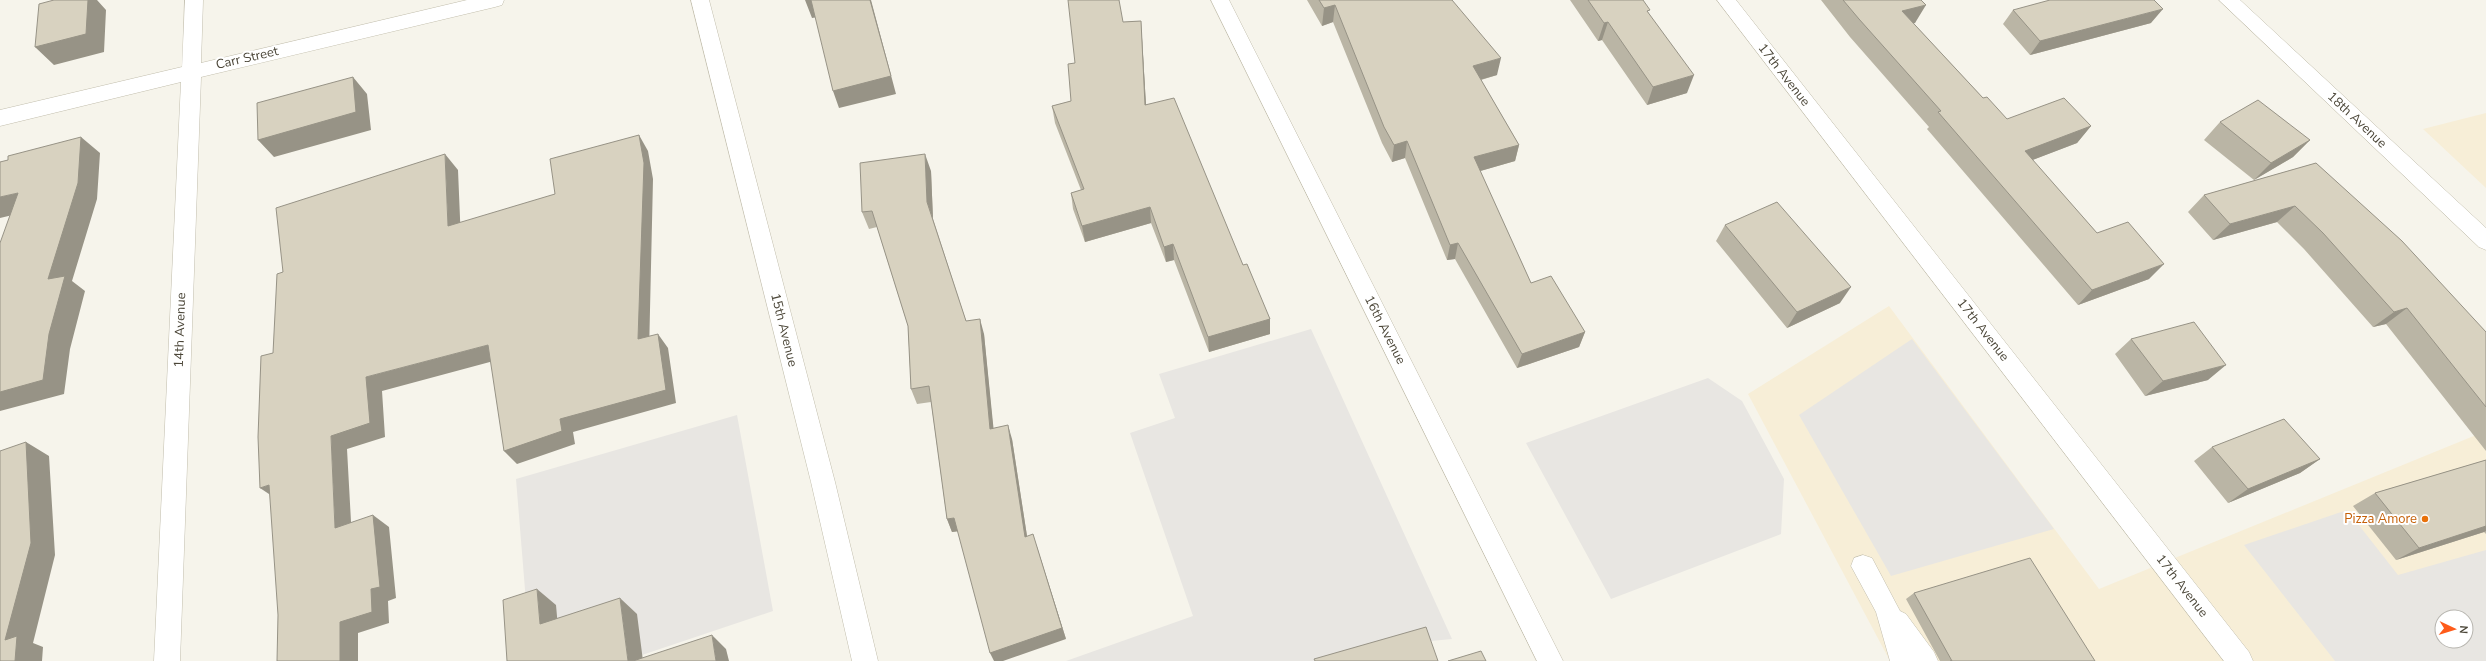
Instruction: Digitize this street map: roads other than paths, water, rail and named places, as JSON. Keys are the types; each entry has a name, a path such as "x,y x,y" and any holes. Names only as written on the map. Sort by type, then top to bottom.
{"street":[{"name":"14th Avenue","path":"167,661 194,0"},
{"name":"Carr Street","path":"0,118 190,71 495,0"},
{"name":"15th Avenue","path":"700,0 823,482 865,661"},
{"name":"16th Avenue","path":"1220,0 1550,661"},
{"name":"17th Avenue","path":"1726,0 2240,661"},
{"name":"18th Avenue","path":"2228,0 2486,241"},
{"path":"1863,566 1887,608 1925,661"},
{"path":"1887,608 1903,661"}],"place":[{"name":"Pizza Amore","path":"2425,519"}]}
